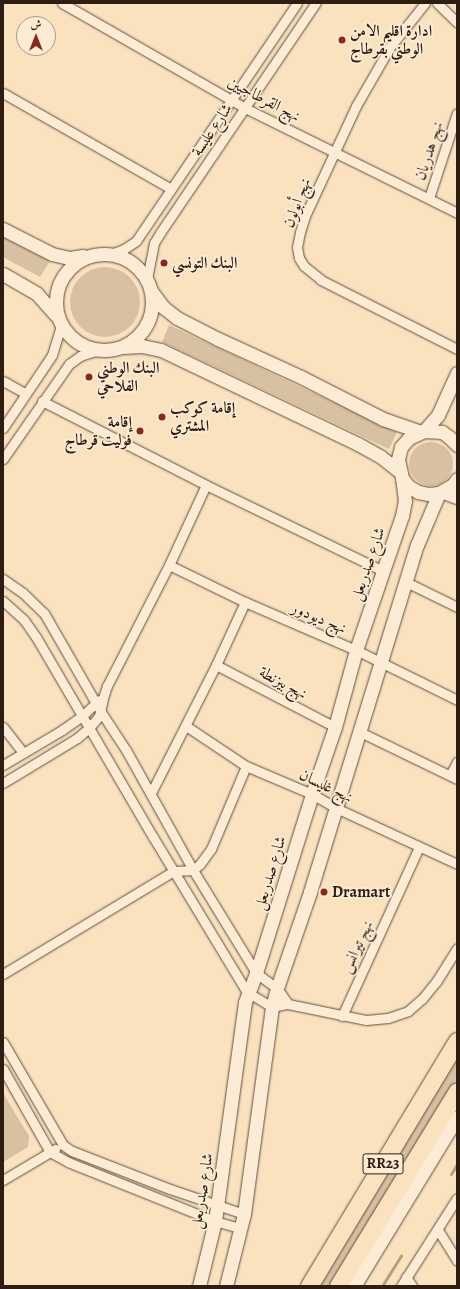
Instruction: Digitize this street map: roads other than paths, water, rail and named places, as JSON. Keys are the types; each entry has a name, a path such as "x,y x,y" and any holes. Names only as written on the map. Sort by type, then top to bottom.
{"highway":[{"name":"RR23","path":"309,1286 457,1041"},
{"name":"RR23","path":"338,1286 457,1091"}],"street":[{"name":"نهج القرطاجيين","path":"62,3 245,108 457,213"},
{"name":"شارع عليسة","path":"111,254 124,249 136,241 297,3"},
{"name":"شارع عليسة","path":"149,285 154,243 316,3"},
{"name":"نهج أبولون","path":"425,3 390,47 356,106 300,232 297,247 299,258 304,266 321,280 457,349"},
{"path":"437,3 457,22"},
{"path":"3,93 171,189"},
{"name":"نهج هدريان","path":"429,198 457,113"},
{"path":"3,229 52,254 70,258 111,254 132,262 140,270 163,306 177,318 218,340 301,377 383,419 422,431 442,432 456,441"},
{"path":"3,428 52,355 59,321 55,303 56,290 61,279 68,268 89,256"},
{"path":"3,274 37,294 71,338 84,346 98,350 142,346 161,350 358,444 381,457 400,475 408,486 418,492 428,494 441,492 453,485 457,479"},
{"path":"123,347 137,337 147,324 152,308 149,285"},
{"path":"3,459 69,364 80,356 98,350"},
{"path":"422,431 438,415 457,373"},
{"path":"3,380 26,394"},
{"path":"42,402 206,485 383,571"},
{"name":"شارع صدربعل","path":"198,1286 218,1204 248,992 256,973 312,794 336,727 356,650 404,509 405,501 398,459 401,447 409,438 422,431"},
{"path":"3,765 82,716 99,700 169,565 206,485"},
{"path":"441,492 457,497"},
{"path":"226,1286 244,1214 272,1007 277,988 310,892 358,731 406,582 422,534 441,492"},
{"name":"نهج ديودور","path":"169,565 245,602 356,650 457,700"},
{"path":"3,579 23,593 44,613 99,700 101,712 151,794 193,870 256,973 277,988 288,1004"},
{"path":"406,582 457,607"},
{"path":"3,601 24,620 36,637 153,837 248,992 272,1007 288,1004 366,1020 388,1018 408,1011 422,1000 436,982 457,948"},
{"path":"151,794 216,665 245,602"},
{"name":"نهج بيزنطة","path":"216,665 336,727"},
{"path":"3,783 77,738 89,728 101,712"},
{"name":"نهج غليسان","path":"186,726 246,766 312,794 336,808 457,864"},
{"path":"3,727 23,753"},
{"path":"358,731 454,777 457,762"},
{"path":"3,974 174,871 193,870 200,864 211,849 246,766"},
{"name":"نهج تيرانس","path":"342,1016 420,847"},
{"path":"3,1042 63,1144 79,1154 170,1189 244,1214"},
{"path":"3,1069 50,1152 68,1162 215,1221 240,1228"},
{"path":"354,1286 457,1117"},
{"path":"3,1180 63,1144"},
{"path":"401,1286 457,1198"},
{"path":"438,1230 457,1260"},
{"path":"406,1277 412,1286"}],"waterway":[{"path":"451,1174 457,1164"},
{"path":"382,1286 401,1255"}],"place":[{"name":"ادارة اقليم الامن الوطني بقرطاج","path":"342,40"},
{"name":"البنك التونسي","path":"164,263"},
{"name":"البنك الوطني الفلاحي","path":"89,377"},
{"name":"إقامة كوكب المشتري","path":"162,417"},
{"name":"إقامة فوليت قرطاج","path":"140,431"},
{"name":"Dramart","path":"324,892"}]}
